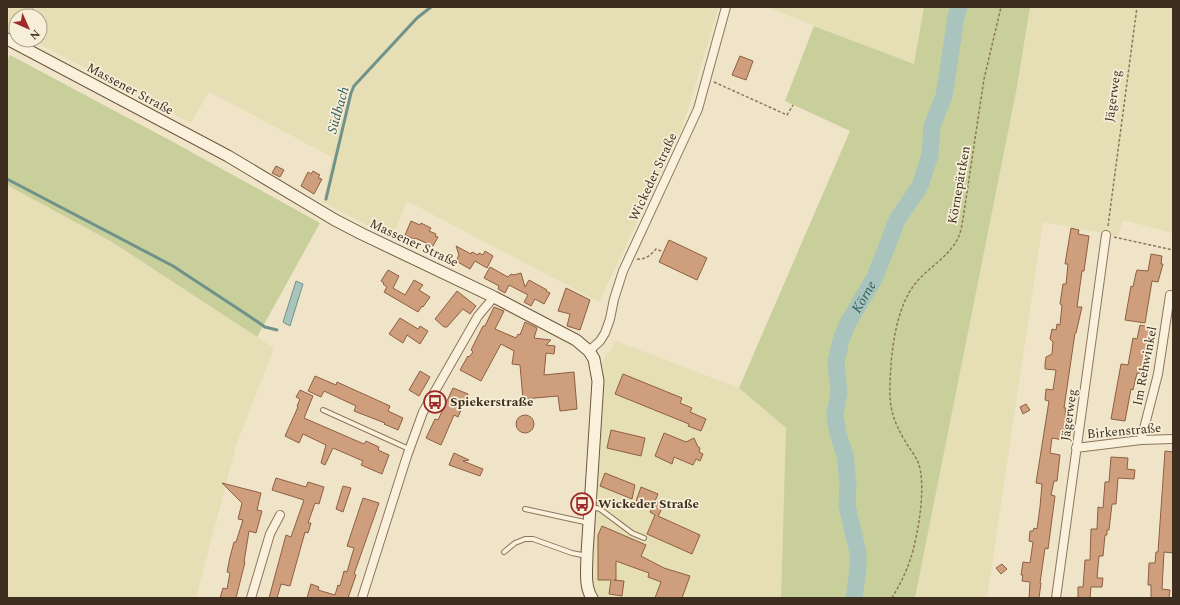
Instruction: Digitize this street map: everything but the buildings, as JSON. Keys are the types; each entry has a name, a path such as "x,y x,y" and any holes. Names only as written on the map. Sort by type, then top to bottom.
{"main road":[{"name":"Massener Straße","path":"7,39 228,156 335,220 494,297 576,340 589,351"},
{"path":"589,351 594,359 598,381 587,556 587,581 589,593 592,598"}],"street":[{"name":"Wickeder Straße","path":"589,351 600,341 605,333 618,286 629,258 698,109 726,7"},
{"name":"Jägerweg","path":"1056,598 1106,235"},
{"name":"Im Rehwinkel","path":"1141,440 1158,374 1170,295"},
{"path":"362,598 423,412 478,316 494,297"},
{"name":"Birkenstraße","path":"1076,448 1141,440 1173,439"},
{"path":"251,598 270,534 280,515"}],"lane":[{"path":"323,410 410,449"},
{"path":"589,507 600,509 632,533 644,538"},
{"path":"525,509 589,523"},
{"path":"504,552 515,543 533,538 572,553 587,556"}],"path":[{"name":"Körnepättken","path":"892,598 901,582 910,560 916,539 923,491 922,475 917,461 892,418 889,402 895,333 902,309 914,285 952,248 959,236 963,219 984,79 1002,7"},
{"name":"Jägerweg","path":"1106,235 1137,7"},
{"path":"711,80 787,115 793,105"},
{"path":"1106,235 1173,250"},
{"path":"629,258 642,260 652,255 656,249 661,251"}],"shaded area":[{"path":"7,7 719,7 682,128 599,302 407,201 392,238 323,202 332,157 209,92 191,123 46,48 48,48 48,8 8,8 7,28"},
{"path":"766,7 924,7 915,65 821,28"},
{"path":"1030,7 1173,7 1173,233 1123,220 1118,236 1043,222 987,598 915,598 1017,87"},
{"path":"7,185 112,242 274,348 236,446 196,598 7,598"},
{"path":"616,341 739,388 786,428 781,598 592,598 590,556 599,366"}],"green space":[{"path":"924,7 1030,7 1017,87 915,598 781,598 786,428 739,388 850,131 785,101 814,26 914,64"},
{"path":"10,55 175,143 320,223 257,337 112,242 7,185 7,61"}],"water":[{"path":"296,281 303,284 290,326 283,322"}],"waterway":[{"name":"Südbach","path":"326,199 351,93 354,86 417,18 431,7"},
{"name":"Körne","path":"854,598 858,569 858,553 847,506 848,484 845,455 838,434 835,415 839,392 836,363 841,340 848,323 875,277 897,220 920,186 930,155 932,126 944,96 956,17 959,7"},
{"path":"7,179 173,266 265,327 277,330"}],"place":[{"name":"Spiekerstraße","path":"435,402"},
{"name":"Wickeder Straße","path":"582,504"}]}
